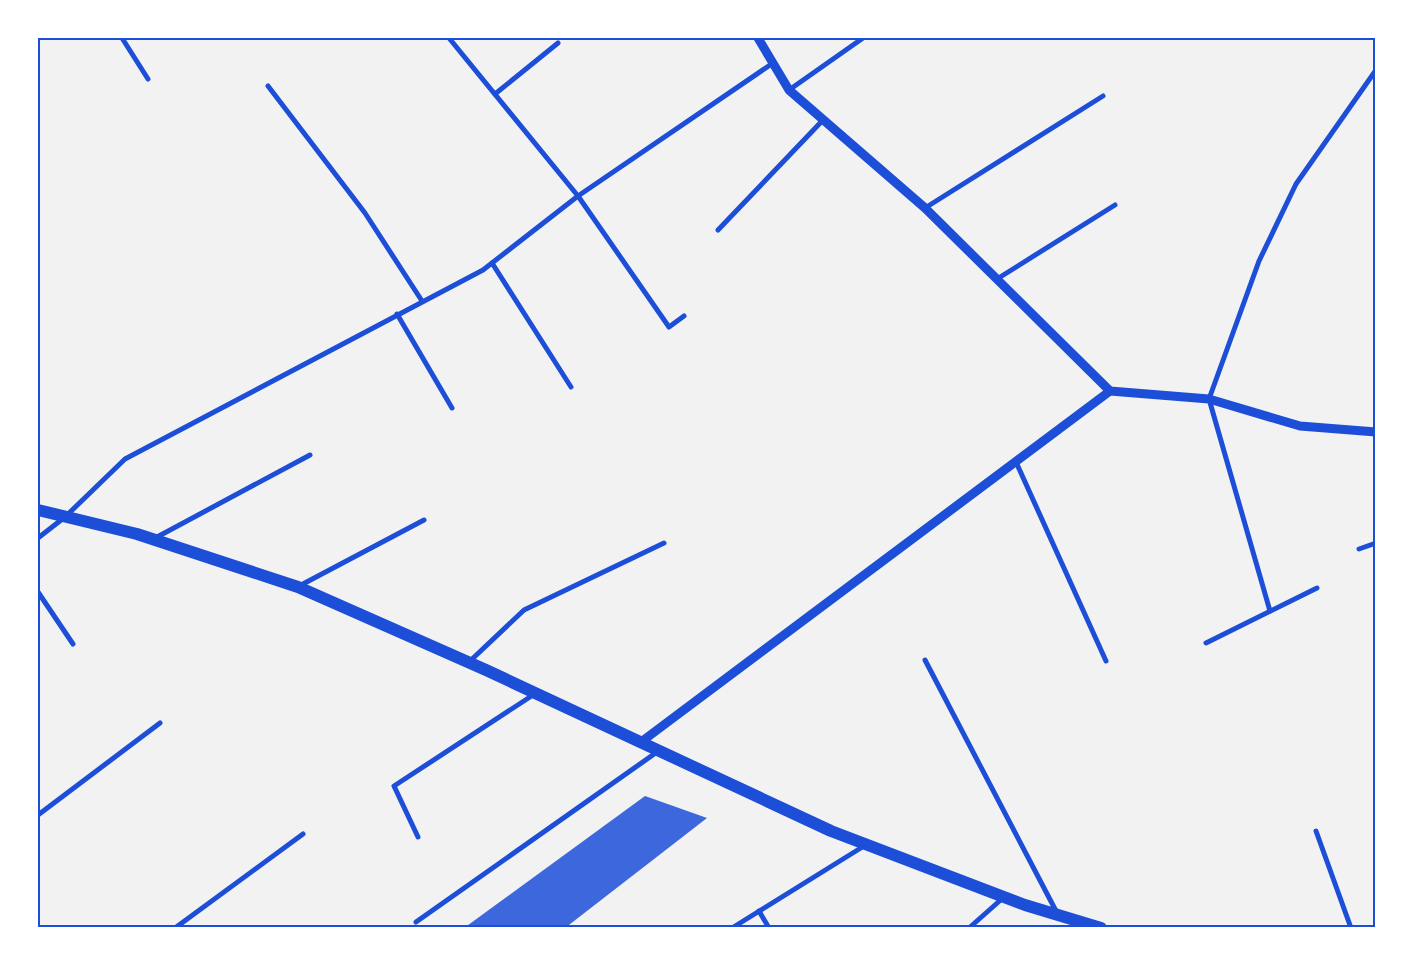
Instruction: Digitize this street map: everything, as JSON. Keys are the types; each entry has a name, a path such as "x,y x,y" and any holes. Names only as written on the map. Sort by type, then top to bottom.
{"main road":[{"path":"38,510 153,539 298,587 469,662 831,831 1005,897 1101,928"}],"street":[{"path":"122,38 148,79"},
{"path":"449,38 578,196 669,327 684,316"},
{"path":"758,38 788,90 925,208 1110,391 1209,399 1300,426 1376,432"},
{"path":"788,90 863,38"},
{"path":"495,94 558,43"},
{"path":"38,538 65,517 125,459 492,263 578,196 772,63"},
{"path":"1270,611 1209,399 1260,261 1296,184 1376,70"},
{"path":"268,86 365,213 422,301"},
{"path":"925,208 1103,96"},
{"path":"718,230 823,120"},
{"path":"997,279 1115,205"},
{"path":"492,263 571,387"},
{"path":"397,314 452,408"},
{"path":"641,742 1110,391"},
{"path":"153,539 310,455"},
{"path":"1016,462 1106,661"},
{"path":"298,587 424,520"},
{"path":"1359,549 1376,542"},
{"path":"469,662 524,610 664,543"},
{"path":"1206,644 1317,588"},
{"path":"38,592 73,644"},
{"path":"925,660 1057,914"},
{"path":"418,837 394,786 536,693"},
{"path":"38,815 160,723"},
{"path":"416,922 659,750"},
{"path":"1316,831 1351,928"},
{"path":"175,928 302,834"},
{"path":"732,928 867,844"},
{"path":"969,928 1005,897"},
{"path":"759,911 769,928"}],"building":[{"path":"645,796 707,818 565,928 464,928"}]}
